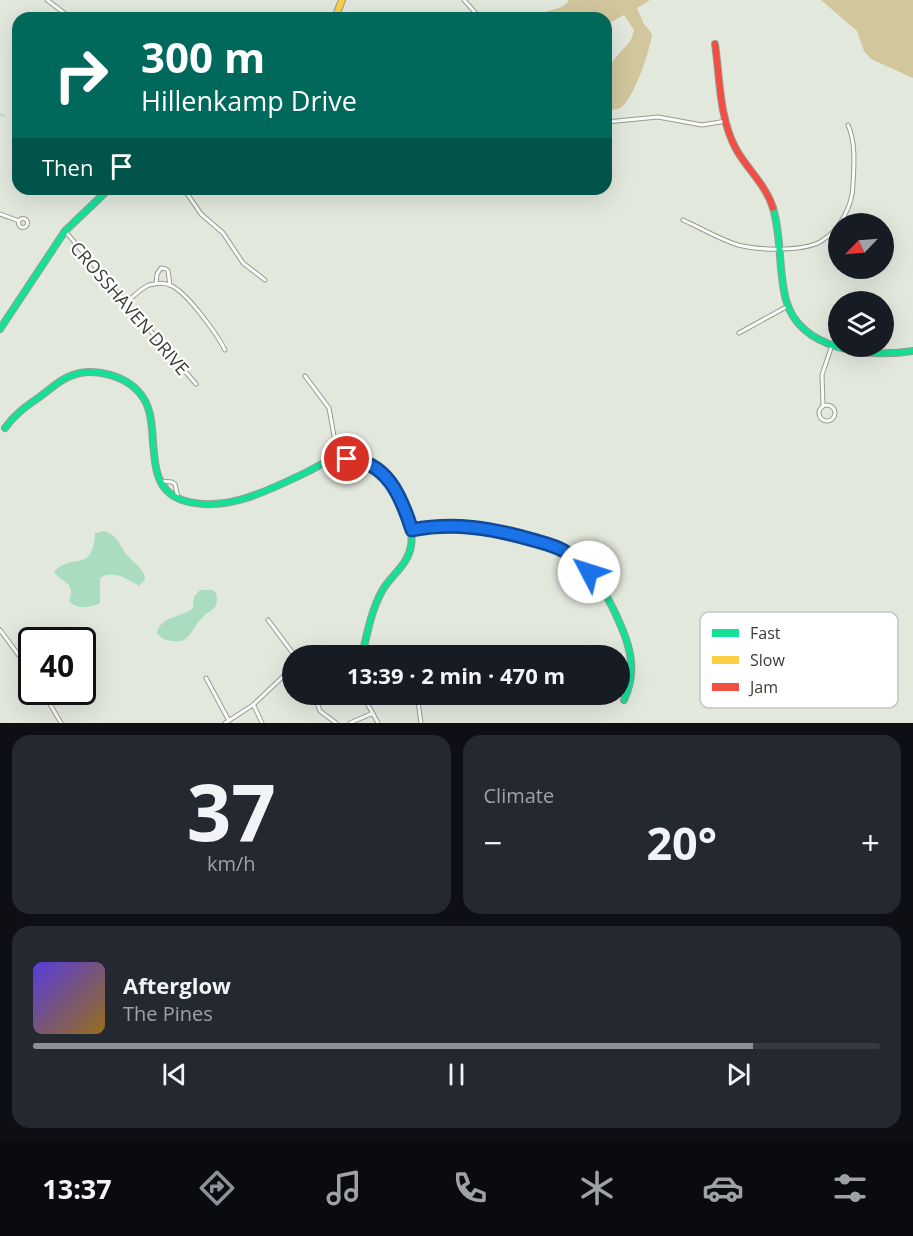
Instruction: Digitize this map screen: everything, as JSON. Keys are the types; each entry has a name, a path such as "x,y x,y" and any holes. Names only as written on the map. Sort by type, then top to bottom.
{"street":[{"path":"464,0 475,12"},
{"path":"49,1 63,12"},
{"path":"715,44 727,121 734,145 759,180 772,205 780,233 784,291 788,306 806,329 828,343"},
{"path":"612,121 657,117 702,125 727,121"},
{"path":"683,220 737,244 756,248 804,247 819,242 830,234 848,209 853,193 852,134 848,125"},
{"path":"0,329 65,231 102,195"},
{"path":"188,195 201,214 223,233 243,263 265,280"},
{"path":"0,214 19,222"},
{"name":"CROSSHAVEN DRIVE","path":"65,231 196,384"},
{"path":"156,284 157,274 161,268 168,272 170,285"},
{"path":"126,303 148,285 170,285 182,293 219,338 225,350"},
{"path":"739,333 788,306"},
{"path":"894,353 913,351"},
{"path":"823,406 830,406 834,409 834,415 829,421 820,417 819,410 823,406 822,375 828,357"},
{"path":"5,428 13,416 68,377 79,373 96,372 113,375 140,390 149,412 154,462 161,481 169,492 184,501 223,504 243,499 338,458 360,460 381,471 394,488 412,530 409,552 404,565 380,595 365,645"},
{"path":"305,376 331,413 338,458"},
{"path":"412,530 434,526 475,526 563,550 602,587 615,610 628,645"},
{"path":"268,620 287,645"},
{"path":"0,630 18,654"},
{"path":"630,651 632,670 630,689"},
{"path":"206,678 227,722 253,705 282,677"},
{"path":"51,705 61,723"},
{"path":"253,705 262,723"},
{"path":"318,705 320,711 336,723"},
{"path":"368,705 378,723"},
{"path":"419,705 421,723"},
{"path":"350,723 373,713"}],"shaded area":[{"path":"569,0 650,0 637,8 644,24 652,34 648,51 636,85 620,108 612,110 612,62 631,40 634,30 624,15 612,22 612,12 546,12 566,4"},
{"path":"821,0 913,0 913,78 871,59 864,51 857,31"},
{"path":"103,531 112,534 126,554 141,569 145,580 139,586 120,576 104,575 100,578 100,603 88,607 76,606 69,601 71,591 69,585 54,572 61,566 86,558 93,546 95,533"},
{"path":"200,590 212,590 216,593 217,603 213,609 201,619 187,638 170,641 160,637 157,633 159,627 167,620 193,608 194,597"}],"waterway":[{"path":"0,114 4,116"}],"traffic: fast":[{"path":"0,329 65,231 103,195"},
{"path":"773,208 786,300 794,317 806,330 821,340 858,351 877,353 913,351"},
{"path":"5,428 20,412 64,379 88,372 99,373 130,384 144,399 152,425 156,470 169,493 182,500 198,504 214,504 246,498 340,458 358,460 374,467 387,479 397,494 408,519 412,539 406,559 378,599 365,645"},
{"path":"412,530 474,528 519,535 559,549 583,566 602,589 628,645"},
{"path":"630,654 630,681"}],"traffic: slow":[{"path":"337,12 342,0"}],"traffic: jam":[{"path":"715,44 723,111 730,137 740,156 766,192 773,208"}],"route":[{"path":"347,459 360,460 374,466 387,477 412,530 434,526 475,526 499,531 563,550 589,572"}]}
